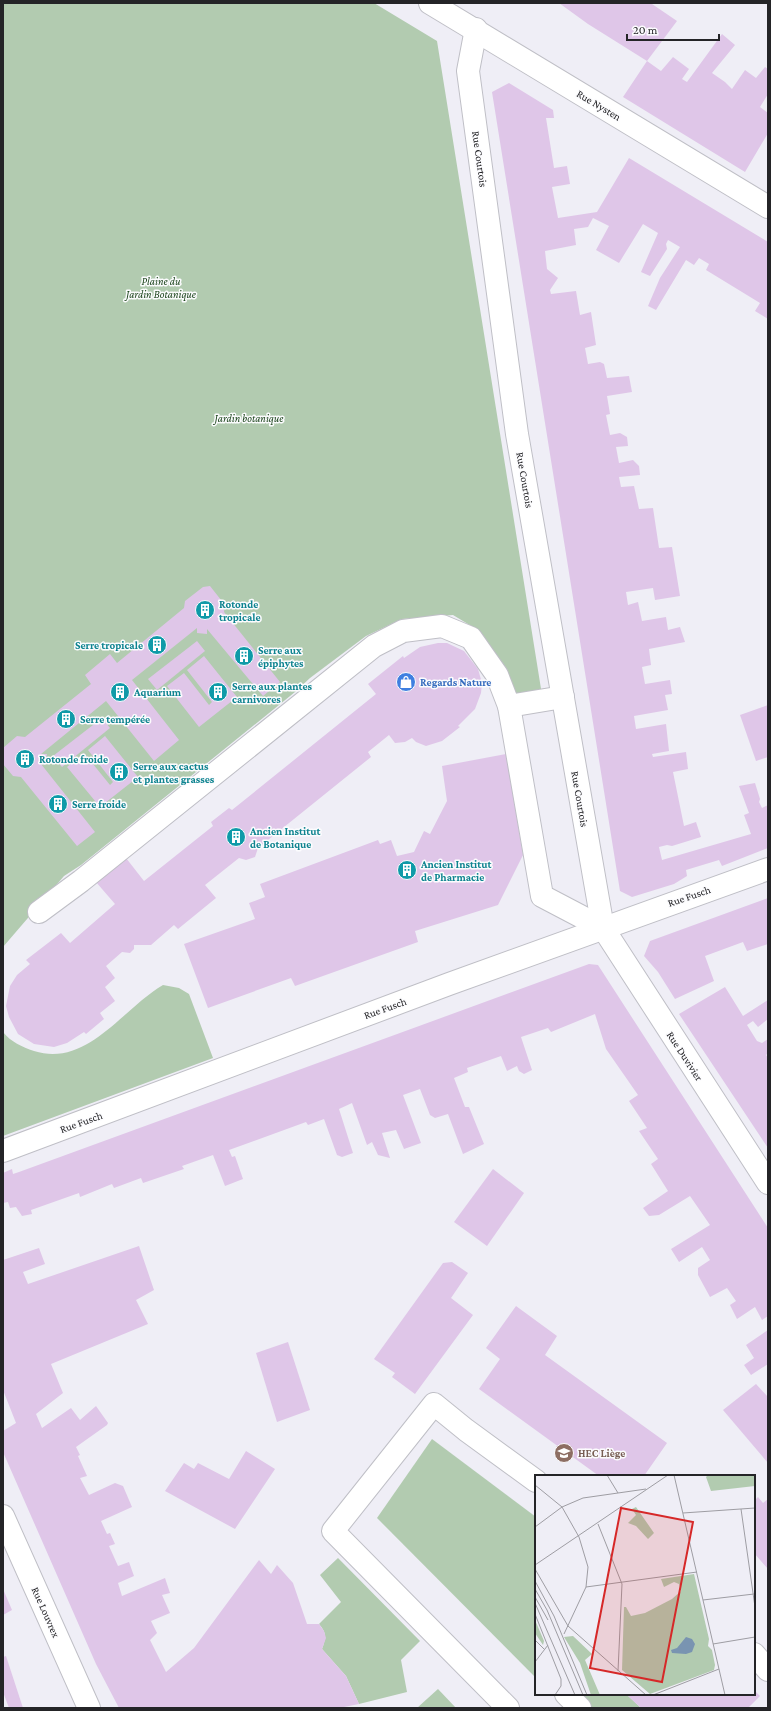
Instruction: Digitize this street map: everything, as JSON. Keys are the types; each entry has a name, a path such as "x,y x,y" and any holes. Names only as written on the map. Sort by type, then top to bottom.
{"street":[{"name":"Rue Nysten","path":"430,3 476,29 768,208"},
{"name":"Rue Courtois","path":"476,29 468,71 517,434 603,928"},
{"path":"38,912 81,881 374,646 403,631 442,626 471,638 497,675 509,706 542,896 603,928"},
{"path":"509,706 563,698"},
{"name":"Rue Fusch","path":"3,1151 603,928 768,869"},
{"name":"Rue Duvivier","path":"603,928 768,1183"},
{"path":"508,1708 333,1531 434,1404 466,1430 535,1480"},
{"name":"Rue Louvrex","path":"3,1516 89,1708"},
{"path":"755,1655 768,1670"},
{"path":"567,1695 580,1708"}],"green space":[{"name":"Jardin botanique","path":"3,3 374,3 437,41 542,695 514,698 507,669 478,630 453,615 402,619 366,636 310,678 295,692 81,865 64,876 3,947"},
{"path":"163,985 179,988 189,994 213,1058 3,1136 3,1032 17,1044 34,1051 53,1054 71,1051 87,1044 103,1033 148,995"},
{"path":"432,1439 535,1516 535,1677 377,1518"},
{"path":"338,1558 420,1641 401,1660 407,1692 359,1704 346,1676 322,1649 325,1633 319,1624 341,1602 320,1575"},
{"path":"438,1689 456,1708 417,1708"},
{"path":"553,1695 627,1695 641,1708 566,1708"}],"building":[{"path":"559,3 653,3 652,4 677,21 647,61 588,24"},
{"path":"722,34 735,45 712,73 732,89 745,70 756,78 765,67 768,69 768,94 760,107 768,113 768,133 745,172 623,97 647,61 661,71 673,57 689,69 682,79 687,82"},
{"path":"509,83 553,110 554,118 546,118 554,168 567,166 570,184 552,187 558,218 597,212 629,158 768,242 768,319 755,311 760,303 706,270 709,264 699,258 694,265 686,260 656,310 648,306 660,278 680,247 668,240 666,244 667,249 650,276 641,272 658,233 643,224 619,263 596,250 609,226 593,218 588,227 574,229 576,245 545,251 547,269 558,278 550,290 551,294 576,291 580,315 591,312 596,345 585,348 588,364 600,362 604,364 607,378 629,376 632,392 607,396 610,414 606,415 610,435 620,433 627,437 628,446 616,447 619,463 633,460 639,466 640,475 619,477 621,487 634,486 639,509 653,508 659,548 672,547 680,596 655,600 653,588 626,592 628,605 638,602 642,621 666,617 668,630 680,627 685,642 649,649 651,665 642,667 645,684 670,680 672,694 665,695 668,710 634,716 636,729 666,724 669,751 652,754 653,757 686,752 688,769 673,772 684,826 696,822 701,837 672,846 667,845 659,847 662,860 751,834 744,815 749,813 739,786 755,783 760,799 759,802 762,808 768,805 768,848 722,866 719,860 686,870 687,876 674,884 632,897 620,891 492,92"},
{"path":"210,586 225,605 224,612 280,682 263,696 207,629 207,634 197,633 197,628 132,680 179,740 154,761 106,701 41,754 47,754 45,765 41,764 95,832 77,846 21,777 13,776 3,764 3,748 17,736 25,737 91,684 85,675 110,654 117,663 184,608 185,601 203,587"},
{"path":"197,641 205,651 157,690 148,679"},
{"name":"Ancien Institut de Botanique","path":"438,643 447,643 464,651 478,669 482,683 481,693 475,709 458,726 460,727 442,741 426,746 416,742 412,738 405,742 395,743 389,735 368,752 371,757 258,848 255,857 246,860 239,858 205,885 216,898 178,929 174,925 151,945 134,945 134,949 130,953 122,952 106,966 115,978 105,987 115,1001 100,1013 104,1019 86,1034 84,1032 67,1043 54,1047 34,1044 18,1034 9,1017 6,1006 10,986 17,975 30,964 26,960 61,933 70,943 115,904 96,882 126,858 144,881 213,826 211,822 229,808 232,810 376,694 368,684 403,656 404,658 420,647"},
{"name":"Serre aux plantes carnivores","path":"204,656 237,697 199,727 167,686 184,673 209,705 212,702 187,670"},
{"path":"768,705 768,757 756,761 740,715"},
{"path":"102,718 110,728 62,767 53,756"},
{"name":"Serre aux cactus et plantes grasses","path":"105,736 138,777 100,807 67,767 84,753 110,785 113,782 88,750"},
{"name":"Ancien Institut de Pharmacie","path":"506,754 523,855 498,905 415,931 418,942 295,986 291,978 208,1008 184,944 255,919 249,903 265,897 260,884 378,840 380,844 391,840 397,856 414,852 424,831 430,834 447,801 442,766"},
{"path":"768,898 768,944 747,951 743,942 705,956 714,981 675,999 658,972 644,956 650,941"},
{"path":"589,964 598,965 768,1228 768,1316 762,1320 755,1307 737,1319 730,1305 736,1301 727,1288 710,1297 698,1275 698,1268 710,1260 702,1247 679,1262 671,1249 710,1225 690,1196 659,1215 649,1216 643,1208 668,1191 651,1164 658,1159 639,1131 647,1128 629,1101 638,1095 606,1049 595,1014 551,1032 548,1028 521,1037 532,1070 524,1074 519,1071 517,1066 507,1071 501,1056 467,1068 468,1072 454,1078 465,1107 469,1107 484,1144 463,1154 448,1114 435,1118 430,1115 420,1089 403,1095 421,1143 404,1149 396,1130 382,1133 390,1158 378,1155 372,1142 367,1145 352,1103 339,1109 353,1153 342,1157 337,1155 324,1119 308,1125 306,1122 229,1150 232,1157 235,1156 243,1179 225,1186 213,1155 182,1166 184,1169 143,1183 141,1178 114,1188 112,1184 80,1197 79,1193 31,1210 32,1214 22,1216 16,1207 10,1208 8,1202 3,1203 3,1173 12,1169 13,1174 19,1172"},
{"path":"725,987 743,1016 768,1000 768,1019 758,1027 753,1021 747,1025 757,1041 762,1043 768,1039 768,1053 766,1055 768,1058 768,1148 679,1014"},
{"path":"493,1169 524,1193 487,1246 454,1222"},
{"path":"139,1246 154,1290 136,1300 148,1324 51,1364 63,1393 36,1414 42,1428 71,1408 80,1420 96,1406 108,1423 76,1447 80,1455 78,1456 87,1476 80,1478 89,1495 115,1483 123,1486 132,1507 101,1521 107,1534 110,1533 115,1544 109,1546 118,1566 129,1562 134,1576 118,1583 122,1596 165,1578 170,1593 162,1595 170,1613 151,1621 157,1633 150,1640 166,1672 194,1648 259,1560 271,1574 277,1565 293,1583 307,1624 319,1624 324,1631 326,1638 322,1649 346,1676 359,1704 339,1708 119,1708 96,1664 3,1452 3,1431 16,1423 3,1390 3,1260 39,1248 45,1264 23,1272 28,1284"},
{"path":"452,1262 468,1273 451,1298 473,1315 415,1394 392,1377 395,1373 374,1359 443,1263"},
{"path":"516,1306 557,1336 545,1355 667,1443 645,1475 598,1475 479,1389 500,1359 486,1348"},
{"path":"768,1330 768,1364 751,1375 744,1365 754,1358 746,1345"},
{"path":"288,1342 310,1410 277,1422 256,1353"},
{"path":"756,1384 768,1397 768,1463 723,1410"},
{"path":"246,1451 275,1469 235,1529 165,1491 184,1463 194,1469 198,1463 229,1479"},
{"path":"758,1497 763,1503 768,1499 768,1569 755,1554 755,1500"},
{"path":"3,1589 12,1610 3,1615"},
{"path":"6,1656 23,1708 9,1708 3,1692 3,1657"},
{"path":"755,1691 760,1696 748,1708 641,1708 627,1695 755,1695"}],"place":[{"name":"Rotonde tropicale","path":"205,610"},
{"name":"Serre tropicale","path":"157,645"},
{"name":"Serre aux épiphytes","path":"244,656"},
{"name":"Regards Nature","path":"406,682"},
{"name":"Aquarium","path":"120,692"},
{"name":"Serre aux plantes carnivores","path":"218,692"},
{"name":"Serre tempérée","path":"66,719"},
{"name":"Rotonde froide","path":"25,759"},
{"name":"Serre aux cactus et plantes grasses","path":"119,772"},
{"name":"Serre froide","path":"58,804"},
{"name":"Ancien Institut de Botanique","path":"236,837"},
{"name":"Ancien Institut de Pharmacie","path":"407,870"},
{"name":"HEC Liège","path":"564,1453"}],"park label":[{"name":"Plaine du Jardin Botanique","path":"161,287"}]}
